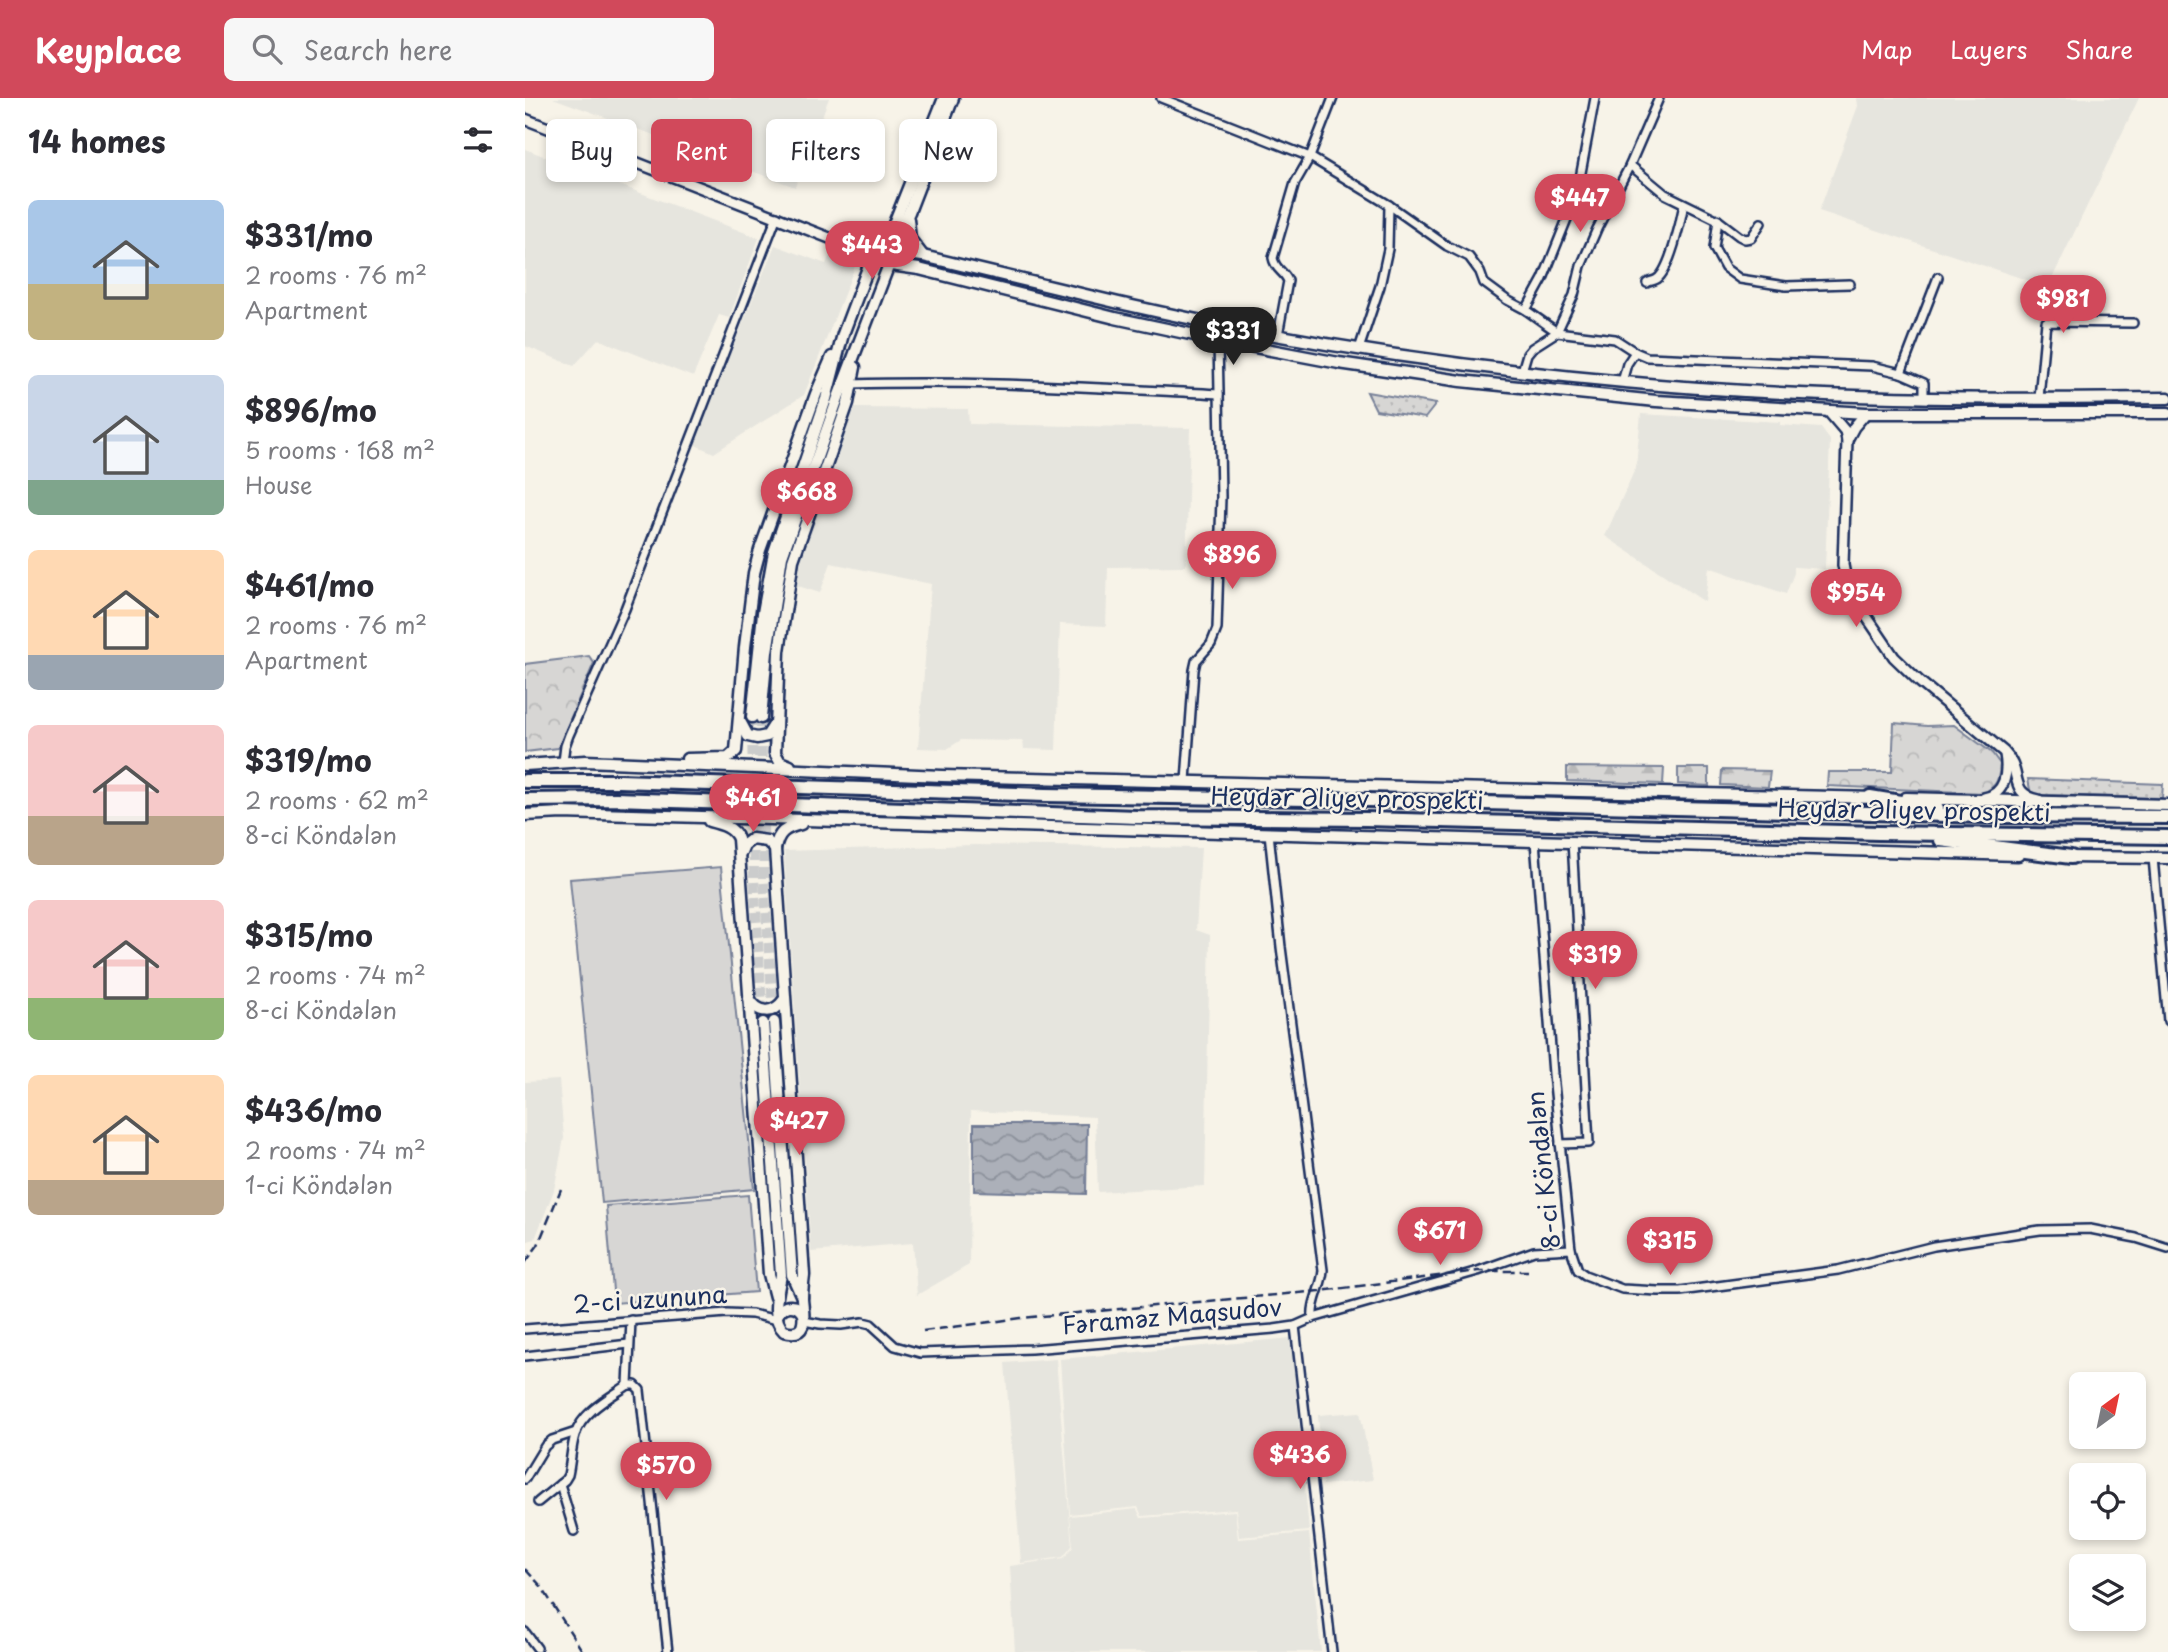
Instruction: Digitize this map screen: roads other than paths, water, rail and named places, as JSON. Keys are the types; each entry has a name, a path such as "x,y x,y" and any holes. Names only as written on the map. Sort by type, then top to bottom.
{"highway":[{"name":"Heydər Əliyev prospekti","path":"525,781 619,781 1032,795 1368,800 1986,816 2168,817"},
{"path":"1870,797 1986,816"},
{"name":"Heydər Əliyev prospekti","path":"525,800 616,799 1137,817 1366,819 2168,837"},
{"path":"1878,832 2071,857"}],"main road":[{"path":"525,765 728,758 735,754 738,747 745,647 754,573 760,550 816,394 874,255 891,231 944,98"},
{"path":"843,334 826,399 774,552 761,626 757,718 782,556 813,465 894,259 891,251 953,98"},
{"path":"909,212 907,227 910,239 923,256"},
{"path":"874,255 883,247 1119,303 1278,335 1522,371 1760,393 1924,398 2168,398"},
{"path":"874,255 878,267 919,269 1115,318 1339,363 1461,381 1591,396 1866,413 2168,413"},
{"path":"1115,318 1119,303"},
{"path":"808,770 784,764 777,759 775,753 779,651 793,560 848,403 860,341"},
{"path":"1759,408 1760,393"},
{"path":"2075,399 2075,413"},
{"path":"739,719 748,736 757,738 767,736 775,722"},
{"path":"585,761 942,776 2168,805"},
{"path":"525,815 562,813 2168,858"},
{"path":"695,817 734,831 738,839 769,1274 776,1299 777,1318 781,1328 788,1333 801,1329 804,1318 804,1275 775,849 776,841 783,830 812,821"},
{"path":"740,855 744,845 752,839 767,841 775,849"},
{"path":"748,998 763,1011 776,1009 784,1000"},
{"path":"776,1299 781,1275 768,1023 792,1275 802,1298"},
{"path":"777,1318 782,1308 791,1306 799,1309 804,1318"}],"street":[{"path":"1161,98 1310,157 1389,205 1447,246 1469,257 1480,272 1483,283 1557,332 1615,340 1647,357 1872,366 1901,373 1924,383 1924,398"},
{"path":"1278,335 1289,281 1286,275 1274,266 1273,258 1295,183 1310,157 1333,98"},
{"path":"1526,310 1543,279 1577,194 1595,98"},
{"path":"1522,371 1527,354 1532,348 1557,332 1574,295 1581,266 1597,229 1630,165 1659,98"},
{"path":"525,119 874,255"},
{"path":"1630,165 1665,194 1718,220 1745,239 1751,238 1761,223"},
{"path":"1647,283 1657,279 1665,268 1680,227 1684,204"},
{"path":"1359,349 1380,286 1388,249 1389,205"},
{"path":"563,762 569,735 625,609 777,216"},
{"path":"1718,220 1714,248 1725,268 1741,279 1786,286 1850,284"},
{"path":"1901,373 1938,276"},
{"path":"2039,398 2046,322 2133,323"},
{"path":"1186,780 1194,670 1196,661 1211,644 1217,629 1221,497 1218,340"},
{"path":"1622,382 1627,364 1635,352"},
{"path":"852,384 1016,383 1219,394"},
{"path":"1828,411 1845,431 1847,440 1843,544 1845,575 1848,586 1866,618 1894,657 2004,752 2014,764 2017,784 2022,793 2052,802"},
{"path":"1847,440 1866,413"},
{"path":"1973,800 1990,797 2002,786 2006,773 2004,752"},
{"name":"Fəraməz Maqsudov","path":"804,1318 820,1324 871,1324 895,1346 920,1353 1031,1349 1295,1326 1313,1318 1313,1306 1322,1284 1323,1270 1269,833"},
{"name":"8-ci Köndələn","path":"1535,841 1560,1144 1571,1249 1578,1270 1594,1280 1622,1289 1680,1291 1838,1270 1934,1246 2040,1230 2090,1229 2136,1238 2168,1248"},
{"path":"1560,1144 1589,1143 1572,841"},
{"path":"2153,858 2168,1021"},
{"path":"1313,1318 1478,1271 1535,1251 1571,1249"},
{"name":"2-ci uzununa","path":"525,1329 739,1313 777,1318"},
{"path":"628,1385 631,1320"},
{"path":"1295,1326 1332,1652"},
{"path":"525,1356 629,1345"},
{"path":"538,1502 568,1475 576,1433 586,1417 628,1385 635,1385 640,1390 668,1652"},
{"path":"525,1479 545,1446 552,1440 576,1433"},
{"path":"560,1484 574,1531"},
{"path":"525,1632 537,1648"}],"water":[{"path":"974,1124 1087,1124 1086,1194 974,1191"}],"tunnel":[{"path":"752,717 754,877 763,1023"},
{"path":"761,718 764,879 774,1022"}],"railway":[{"path":"525,1263 538,1245 561,1189"},
{"path":"923,1331 1021,1318 1320,1291 1478,1271 1528,1271"},
{"path":"525,1569 541,1586 583,1652"}]}
